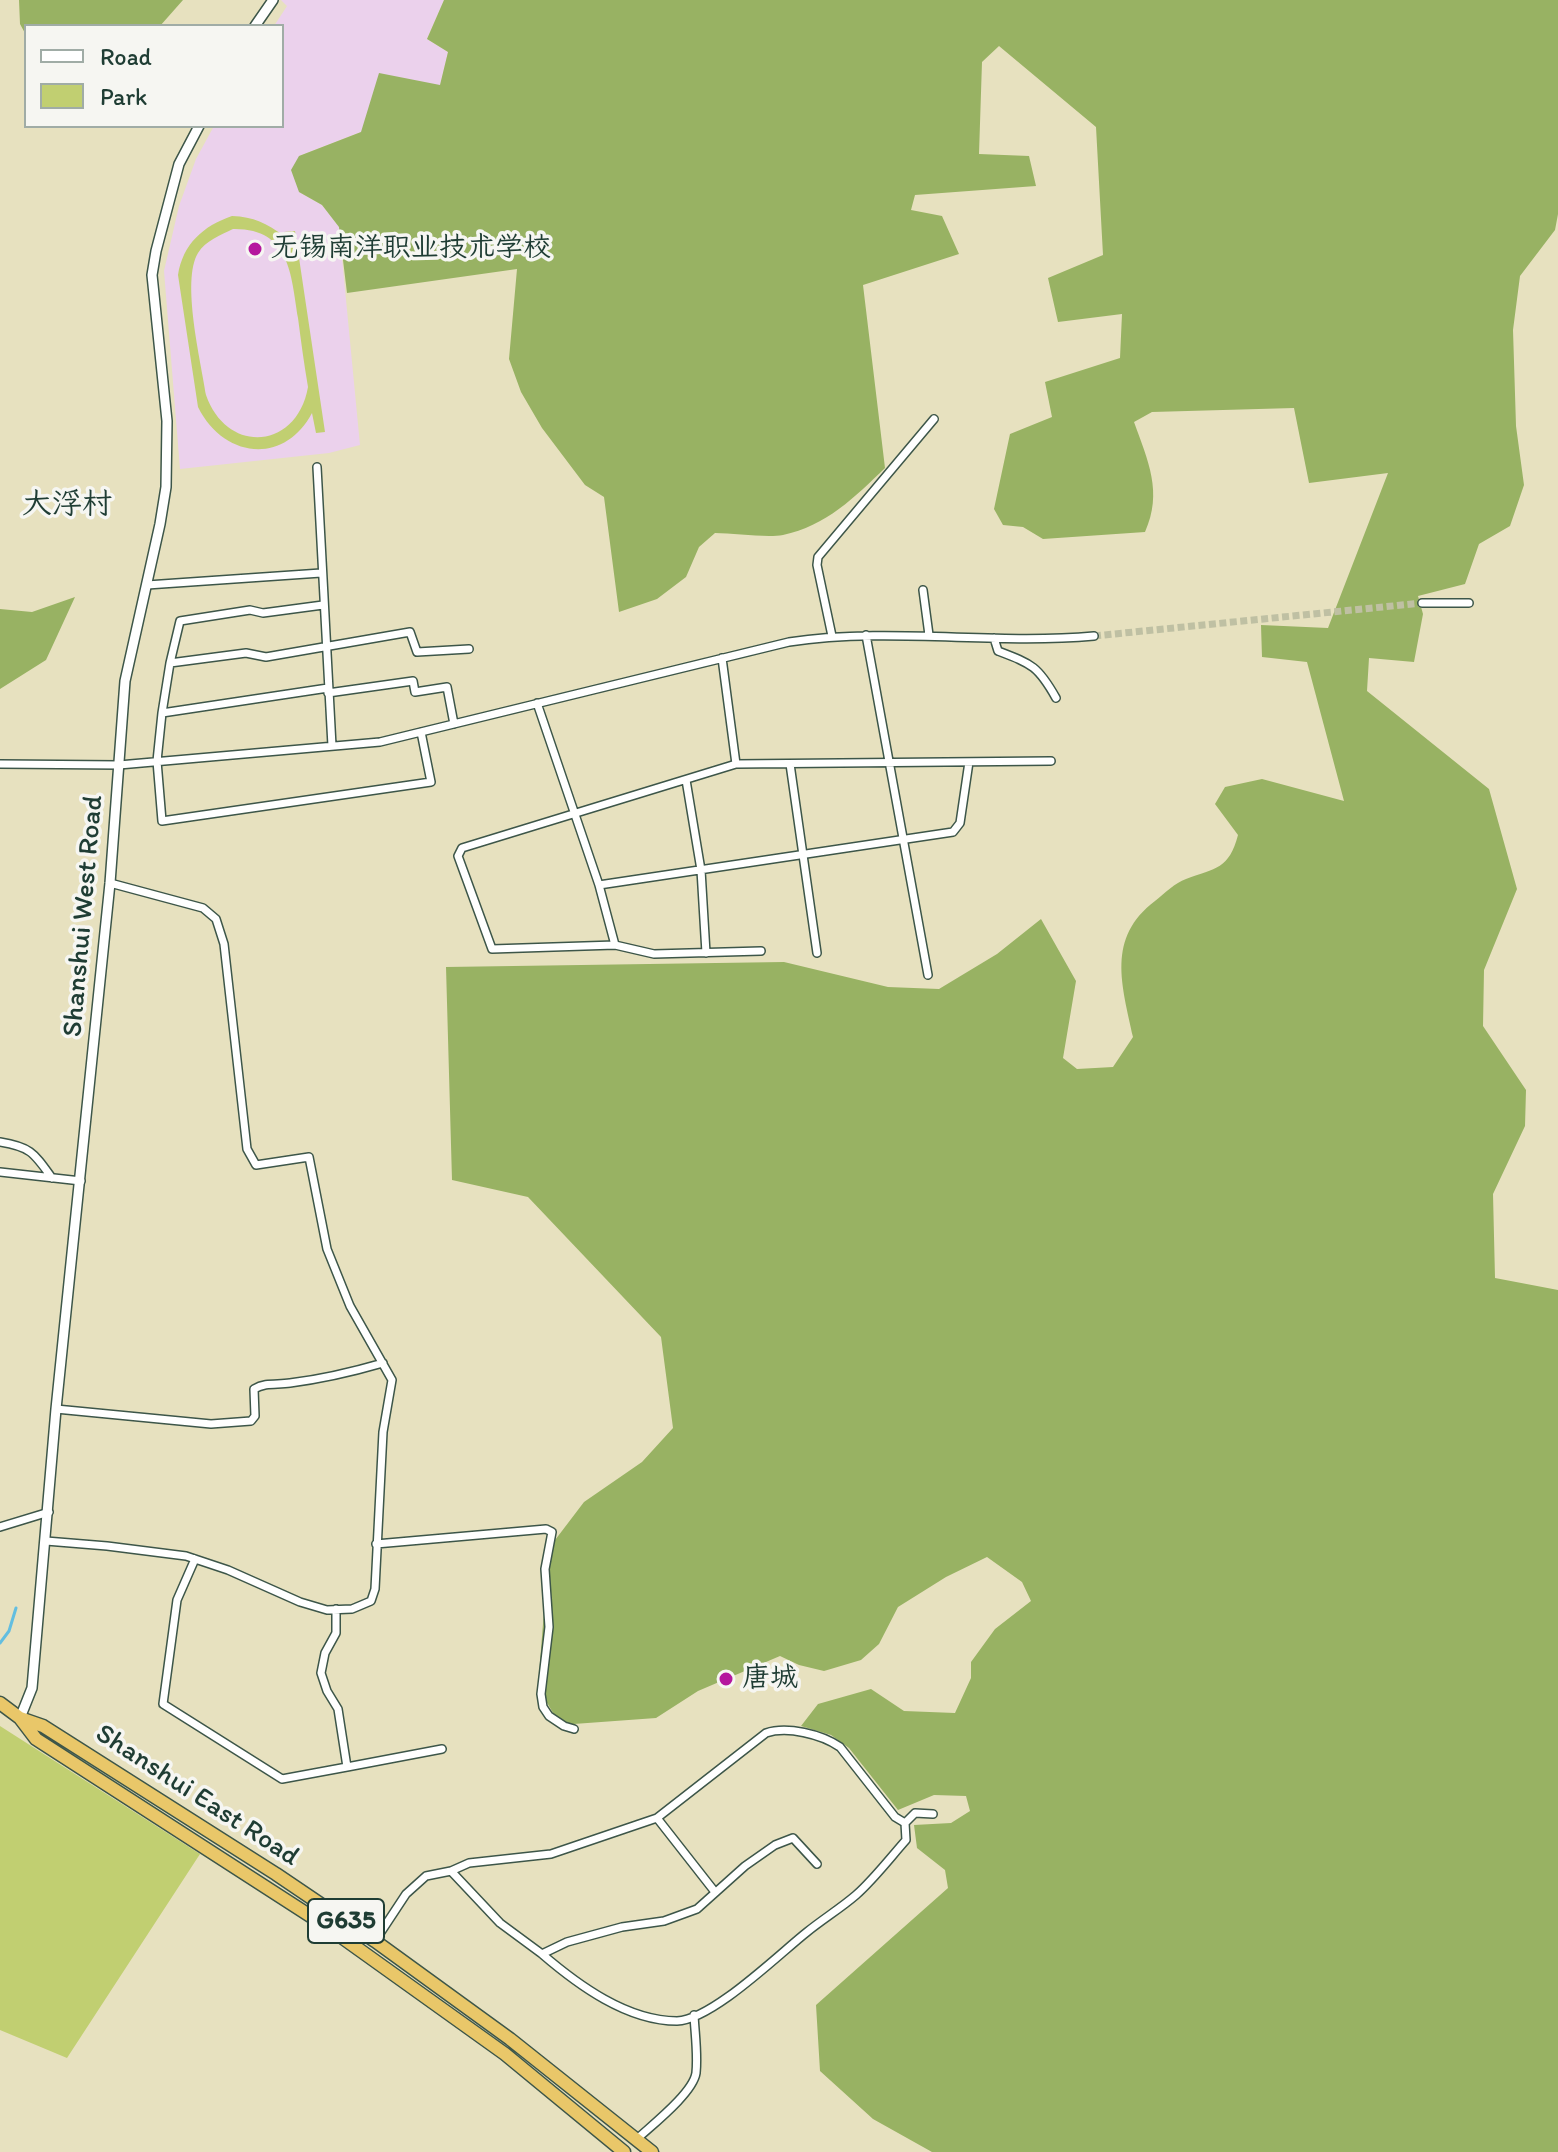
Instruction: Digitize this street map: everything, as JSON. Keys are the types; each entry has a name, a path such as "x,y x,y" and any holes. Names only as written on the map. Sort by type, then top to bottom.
{"highway":[{"name":"Shanshui East Road","path":"0,1703 20,1718 36,1739 329,1928 505,2054 624,2152"},
{"name":"Shanshui East Road","path":"20,1718 43,1726 276,1874 375,1941 510,2039 652,2152"}],"street":[{"path":"256,24 273,0"},
{"name":"Shanshui West Road","path":"20,1718 32,1688 56,1409 110,883 125,681 160,524 168,459 152,275 179,164 198,128"},
{"path":"832,636 818,557 934,419"},
{"path":"317,467 332,746"},
{"path":"147,585 321,573"},
{"path":"923,590 929,635"},
{"path":"1422,603 1469,603"},
{"path":"323,605 263,613 250,610 180,621 170,663 157,761 162,821 431,782 421,732"},
{"path":"170,663 246,653 266,657 410,632 417,652 469,649"},
{"path":"866,635 928,975"},
{"path":"0,764 119,765 380,742 789,642 832,636 929,635 1043,641 1094,636"},
{"path":"994,638 998,651 1022,660 1042,673 1056,698"},
{"path":"722,658 736,764"},
{"path":"162,713 413,681 415,692 447,687 454,724"},
{"path":"537,703 599,885 615,945"},
{"path":"761,951 654,954 615,945 490,948 458,856 462,848 736,764 1051,761"},
{"path":"599,885 953,832 960,823 969,762"},
{"path":"790,764 817,953"},
{"path":"686,780 701,870 706,953"},
{"path":"46,1541 195,1559 327,1610 352,1609 371,1601 375,1589 383,1432 392,1380 350,1306 327,1249 309,1157 256,1165 247,1149 224,944 216,919 203,908 110,883"},
{"path":"0,1142 21,1145 33,1151 52,1178"},
{"path":"0,1172 81,1181"},
{"path":"56,1409 211,1424 251,1421 255,1416 254,1389 263,1384 349,1373 383,1363"},
{"path":"0,1527 49,1512"},
{"path":"376,1544 546,1529 552,1532 545,1569 549,1627 541,1694 543,1707 549,1716 574,1729"},
{"path":"195,1559 177,1600 163,1704 282,1779 442,1749"},
{"path":"336,1609 336,1633 325,1653 321,1673 338,1709 347,1767"},
{"path":"375,1941 406,1894 426,1876 451,1871 469,1863 551,1854 657,1818 766,1733 779,1728 830,1740 840,1747 895,1817 905,1823"},
{"path":"451,1871 500,1923 565,1974 604,1999 651,2018 681,2021 746,1985 858,1893 906,1840 905,1823 915,1813 933,1814"},
{"path":"657,1818 715,1892"},
{"path":"542,1954 567,1942 608,1930 664,1921 697,1909 765,1852 793,1838 817,1864"},
{"path":"637,2139 691,2085 696,2075 694,2015"}],"shaded area":[{"name":"无锡南洋职业技术学校","path":"281,0 444,0 427,39 448,52 440,86 361,132 299,156 299,192 322,205 339,227 360,445 329,453 180,469 164,271 179,206 196,159 213,128 284,128 284,24 275,24 287,6"}],"green space":[{"path":"19,0 183,0 162,24 24,24 24,31 20,24"},
{"path":"444,0 1558,0 1558,214 1555,230 1520,276 1513,330 1516,426 1524,485 1510,526 1479,544 1465,584 1418,596 1423,614 1414,662 1369,658 1367,691 1489,789 1517,889 1484,970 1483,1026 1526,1090 1525,1126 1493,1194 1495,1278 1558,1290 1558,2152 932,2152 873,2119 820,2071 816,2005 948,1888 945,1870 917,1848 914,1825 951,1823 970,1811 966,1796 934,1795 898,1810 849,1748 831,1735 801,1726 818,1704 871,1689 904,1711 955,1713 971,1678 971,1662 995,1629 1031,1601 1022,1582 987,1557 946,1577 898,1607 879,1644 861,1660 824,1671 780,1656 698,1691 656,1718 560,1725 538,1687 549,1548 584,1502 642,1462 673,1428 661,1337 528,1197 452,1180 446,967 784,962 888,987 939,989 997,954 1041,919 1076,981 1063,1058 1077,1069 1113,1067 1133,1037 1122,981 1124,947 1129,931 1140,915 1170,888 1220,866 1230,855 1238,835 1215,804 1225,787 1262,779 1344,801 1307,662 1262,657 1261,625 1328,628 1388,473 1309,483 1294,408 1152,412 1134,422 1152,477 1153,503 1145,532 1043,539 1023,527 1003,525 994,509 1010,434 1052,417 1045,382 1120,358 1122,314 1058,322 1048,278 1103,255 1096,127 999,46 982,62 979,154 1029,156 1036,186 915,195 911,210 942,216 959,254 863,285 885,468 839,509 798,531 776,536 715,533 699,547 686,577 657,599 619,612 604,497 585,485 542,428 521,392 509,359 517,269 347,293 339,227 322,205 299,192 291,170 299,156 361,132 379,73 440,85 448,52 427,39"},
{"path":"232,216 253,219 284,236 284,232 295,231 325,432 316,433 312,413 300,430 286,442 270,448 254,449 222,437 198,407 178,275 184,254 196,238 212,225","holes":["233,229 266,236 277,245 289,270 308,387 301,408 290,423 276,433 261,437 245,435 229,428 216,414 206,395 191,282 193,266 205,245"]},
{"path":"75,597 46,660 0,689 0,609 32,612"},
{"path":"0,1726 200,1854 67,2058 0,2030"}],"waterway":[{"path":"0,1643 9,1631 16,1608"}],"tunnel":[{"path":"1094,636 1422,603"}],"place":[{"name":"无锡南洋职业技术学校","path":"255,249"},
{"name":"唐城","path":"726,1679"}],"district":[{"name":"大浮村","path":"67,505"}]}
